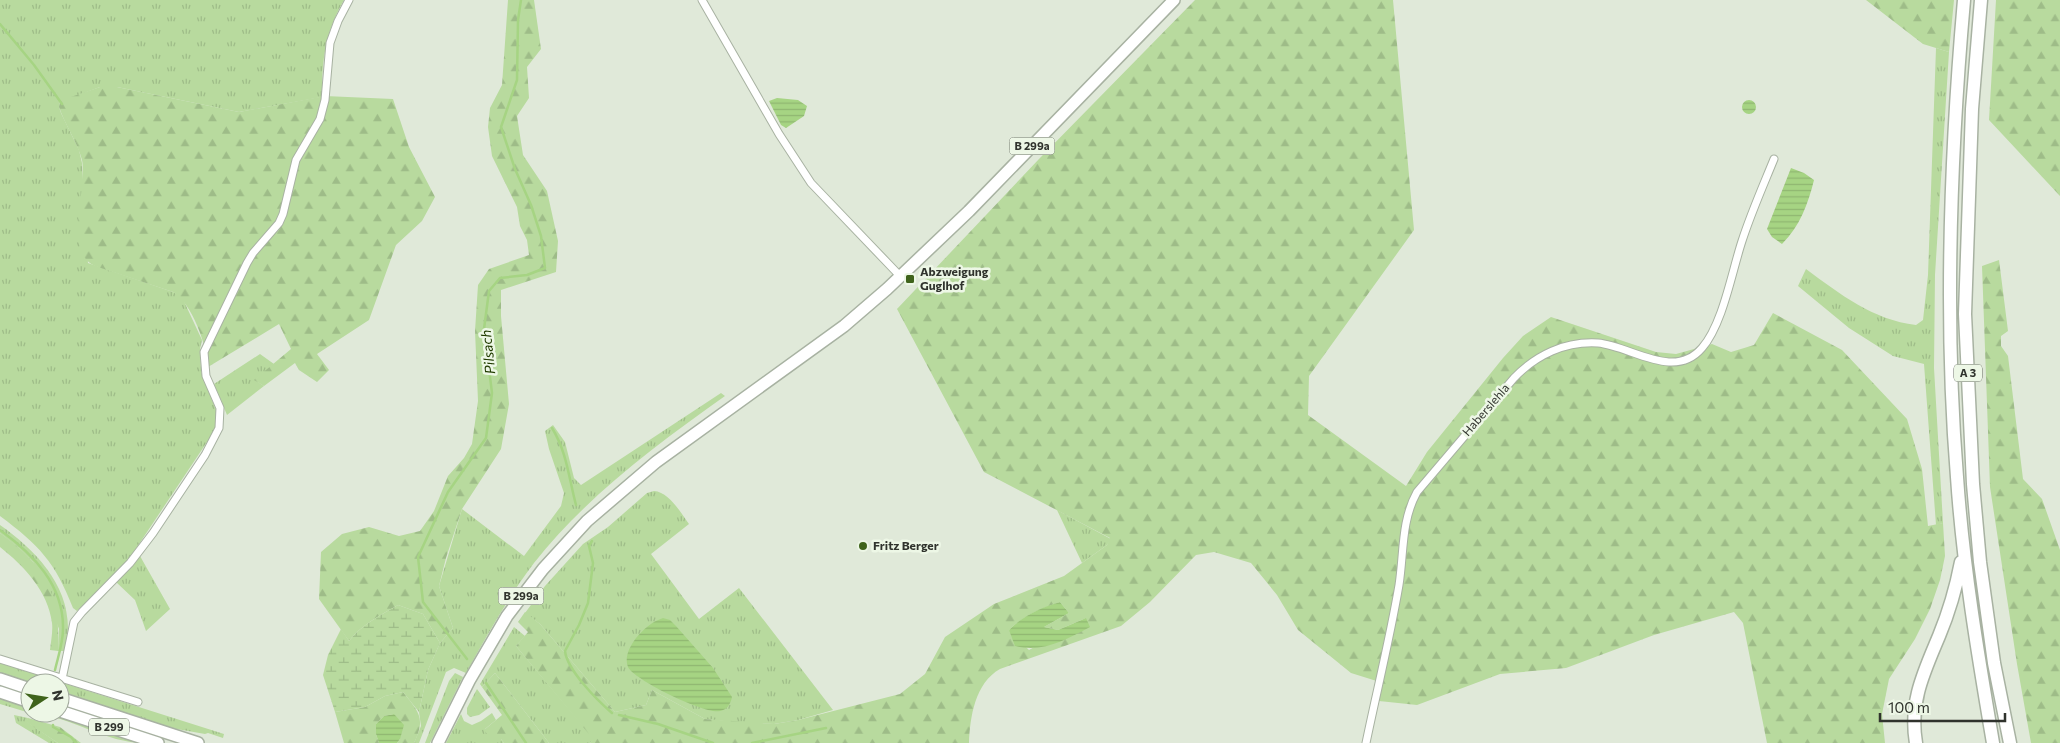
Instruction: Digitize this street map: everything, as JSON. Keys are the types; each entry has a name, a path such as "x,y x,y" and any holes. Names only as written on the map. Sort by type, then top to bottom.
{"highway":[{"name":"A 3","path":"1964,0 1950,207 1950,315 1956,476 1963,548 1992,743"},
{"name":"A 3","path":"1981,0 1972,109 1965,314 1973,484 1980,562 1994,663 2010,743"},
{"path":"1916,743 1914,712 1919,686 1956,592 1963,548"}],"main road":[{"name":"B 299a","path":"438,743 469,681 507,616 543,568 581,527 650,467 844,326 901,277 1174,0"},
{"path":"0,679 20,686"},
{"path":"0,692 20,699"},
{"name":"B 299","path":"70,701 198,743"},
{"name":"B 299","path":"70,714 158,743"}],"street":[{"path":"63,673 74,622 130,563 153,533 201,462 219,428 220,408 206,376 204,352 247,263 279,222 283,214 293,167 322,114 330,42 349,0"},
{"path":"702,0 778,134 811,183 901,277"},
{"name":"Haberslehla","path":"1366,743 1399,585 1405,525 1411,503 1417,492 1514,378 1538,357 1571,345 1584,343 1613,346 1667,362 1686,359 1701,349 1714,328 1752,211 1774,159"},
{"path":"0,659 43,673"},
{"path":"70,681 138,702"}],"green space":[{"path":"0,0 344,0 333,24 326,47 322,97 239,112 117,87 100,87 60,102 61,113 79,150 82,163 88,263 173,292 182,297 202,340 200,349 201,372 218,415 218,423 211,436 129,559 77,611 73,608 59,578 44,556 25,536 0,516"},
{"path":"508,0 534,0 541,49 527,67 529,98 517,116 523,155 547,191 558,241 556,272 501,290 501,316 509,404 501,449 462,509 439,586 453,628 440,643 423,614 398,605 365,625 349,641 319,599 321,552 342,534 369,527 399,536 420,531 434,511 448,476 464,458 472,444 478,401 475,331 478,285 489,269 529,255 527,240 520,226 517,207 492,156 488,127 490,108 502,85"},
{"path":"1195,0 1393,0 1414,230 1309,376 1308,415 1406,486 1427,452 1503,358 1523,336 1551,317 1656,352 1676,354 1712,344 1731,352 1754,345 1773,313 1842,350 1907,419 1922,469 1928,526 1943,523 1945,556 1940,580 1930,609 1915,639 1889,679 1882,714 1885,743 1767,743 1743,623 1734,612 1654,635 1566,668 1500,674 1417,705 1379,701 1383,683 1351,673 1298,630 1277,595 1251,563 1214,552 1196,555 1150,602 1121,626 1000,669 992,675 979,692 971,722 969,743 590,743 593,739 516,646 528,632 518,622 525,612 540,624 615,712 646,705 652,690 705,719 774,724 798,720 900,694 925,674 945,637 994,604 1064,576 1107,545 1110,538 984,472 897,309 1039,159","holes":["1060,602 1069,613 1044,627 1058,630 1086,618 1029,650 1009,630 1020,620"]},
{"path":"1866,0 1954,0 1949,52 1923,44"},
{"path":"1996,0 2060,0 2060,196 1989,120"},
{"path":"1936,48 1949,52 1935,275 1934,368 1943,523 1936,525 1924,364 1893,356 1849,328 1798,286 1806,269 1844,296 1871,312 1885,318 1916,325 1923,320 1928,275"},
{"path":"100,87 117,87 239,112 325,96 393,99 409,147 435,197 422,221 396,245 369,320 317,354 329,370 317,382 299,370 295,363 264,386 254,380 291,349 279,324 208,367 205,348 197,326 180,298 173,292 95,266 85,258 80,247 78,234 83,172 82,160 59,107 60,101"},
{"path":"1999,260 2008,331 2001,336 2001,346 2008,356 2023,479 2042,499 2060,550 2060,743 2031,743 1990,487 1982,266"},
{"path":"260,354 274,364 255,380 264,386 227,415 214,384"},
{"path":"721,393 725,396 624,473 576,516 555,539 515,589 466,673 454,668 446,672 419,743 414,743 421,726 419,712 428,670 440,643 453,628 439,586 462,509 524,556 561,506 564,493 545,431 553,425 565,442 574,478 581,485"},
{"path":"654,491 670,499 689,524 651,554 699,619 739,588 833,710 798,720 774,724 705,719 652,690 646,705 615,712 540,624 525,613 545,586 583,544 608,527 647,493"},
{"path":"1057,510 1111,539 1107,545 1082,563"},
{"path":"0,525 13,534 36,556 55,582 62,596 66,612 68,631 64,651 58,651 59,629 33,562 0,533"},
{"path":"0,533 29,557 47,583 57,614 58,651 50,650 52,623 46,600 34,580 18,562 0,547"},
{"path":"140,556 170,609 146,631 135,600 116,582"},
{"path":"398,605 423,614 440,643 428,670 419,712 403,692 385,696 365,707 335,712 323,675 328,655 341,629 349,641 365,625"},
{"path":"514,627 525,636 516,646 594,739 590,743 549,743 495,673 482,687 480,684"},
{"path":"0,663 32,673 20,673 20,679 0,673"},
{"path":"455,673 463,677 430,743 425,743 449,681"},
{"path":"495,673 549,743 504,743 501,739 491,739 484,730 502,715 482,687"},
{"path":"70,685 224,734 223,738 208,733 171,728 70,696"},
{"path":"477,689 490,707 479,715 470,717 467,714 467,708"},
{"path":"403,692 417,710 419,716 420,727 414,743 397,743 400,739 394,714 384,716 376,724 376,734 379,743 344,743 335,712 365,707 385,696"},
{"path":"0,699 20,704 20,710 0,704"},
{"path":"492,713 496,720 485,729 504,743 446,743 461,714 464,721 472,725"},
{"path":"14,715 20,716 20,723 28,723 58,743 49,743 16,723"},
{"path":"70,719 145,743 130,742 102,735 70,722"},
{"path":"28,723 46,723 60,727 81,743 58,743"}],"shaded area":[{"path":"777,98 798,100 807,106 804,116 786,128 781,125 769,101"},
{"path":"1749,100 1754,102 1756,107 1754,112 1749,114 1744,112 1742,107 1744,102"},
{"path":"1791,168 1804,173 1814,180 1803,214 1794,230 1782,244 1772,237 1767,229"},
{"path":"1060,602 1069,613 1044,627 1058,630 1086,618 1090,627 1054,644 1035,648 1015,646 1009,630 1020,620"},
{"path":"663,618 670,620 676,626 713,668 732,697 727,708 720,711 712,711 686,702 656,688 633,673 628,667 627,656 636,638 648,626"},
{"path":"394,714 404,725 400,739 397,743 379,743 376,734 376,724 384,716"}],"waterway":[{"name":"Pilsach","path":"467,659 423,602 418,557 448,492 486,438 492,393 484,329 489,291 500,278 527,275 545,268 541,236 501,127 517,80 518,20 521,0"},
{"path":"0,24 34,65 62,104"},
{"path":"552,428 561,446 576,505"},
{"path":"0,530 35,560 52,585 58,598 62,613 63,634 55,670"},
{"path":"592,541 589,546 593,563 588,603 565,651 567,659 577,676 591,693 612,713"},
{"name":"Pilsach","path":"486,683 526,743"},
{"path":"619,715 658,724 713,743"},
{"path":"53,725 53,727 71,737 76,743"},
{"path":"752,743 826,728"}],"place":[{"name":"Abzweigung Guglhof","path":"910,279"},
{"name":"Fritz Berger","path":"863,546"}]}
